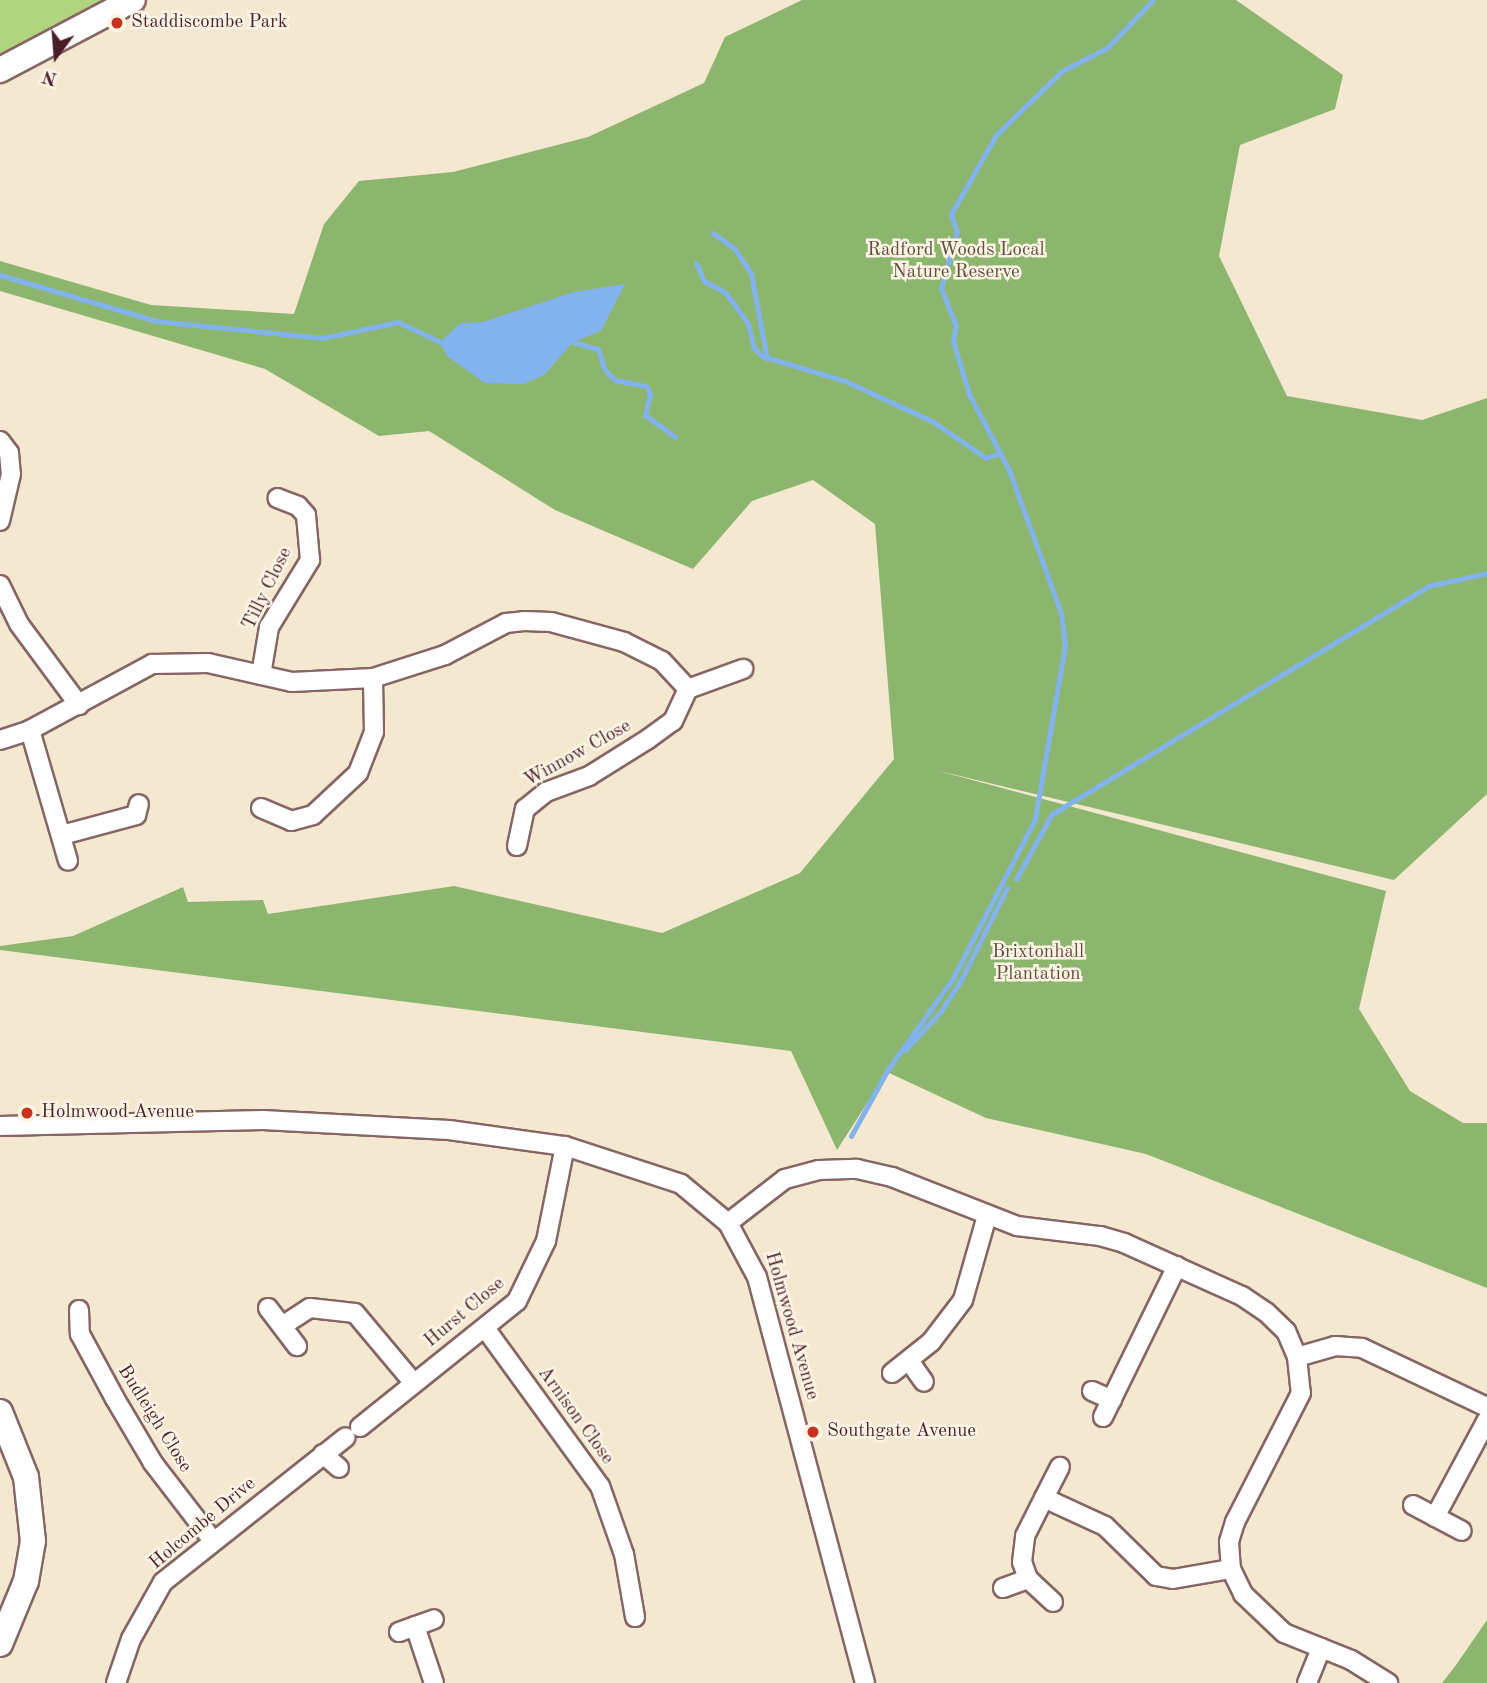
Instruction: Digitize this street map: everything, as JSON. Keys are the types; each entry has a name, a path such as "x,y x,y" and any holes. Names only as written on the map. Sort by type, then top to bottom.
{"street":[{"path":"0,70 132,0"},
{"path":"0,441 9,453 11,474 0,521"},
{"name":"Tilly Close","path":"261,675 269,627 310,560 306,515 298,506 277,498"},
{"path":"0,585 19,624 79,705"},
{"path":"0,740 30,730 152,664 208,663 303,682 373,678 445,655 506,623 524,621 551,622 624,642 662,661 688,690 743,669"},
{"path":"261,808 291,821 313,815 358,773 373,732 373,678"},
{"name":"Winnow Close","path":"517,846 525,809 546,792 589,776 665,727 680,713 688,690"},
{"path":"30,730 68,861"},
{"path":"62,835 136,815 139,804"},
{"name":"Holmwood Avenue","path":"0,1126 158,1121 347,1123 565,1146 681,1184 728,1223 757,1277 865,1683"},
{"name":"Hurst Close","path":"353,1432 517,1301 532,1278 546,1241 565,1146"},
{"path":"728,1223 785,1180 819,1170 857,1169 892,1177 1017,1226 1100,1236 1177,1266 1266,1312 1286,1331 1297,1357 1301,1393 1235,1522 1229,1542 1231,1569 1243,1594 1259,1613 1284,1633 1321,1648 1388,1683"},
{"path":"891,1373 910,1362 950,1322 963,1300 987,1216"},
{"path":"1103,1418 1177,1266"},
{"path":"268,1308 297,1346"},
{"path":"282,1326 310,1308 355,1312 413,1382"},
{"name":"Budleigh Close","path":"79,1310 80,1335 114,1397 153,1463 213,1541"},
{"name":"Arnison Close","path":"485,1328 600,1486 624,1555 635,1617"},
{"path":"1297,1357 1335,1346 1362,1348 1389,1357 1487,1407"},
{"path":"910,1362 924,1382"},
{"path":"1092,1391 1112,1400"},
{"path":"0,1412 26,1477 33,1541 26,1581 0,1644"},
{"path":"1435,1517 1487,1420"},
{"name":"Holcombe Drive","path":"116,1683 131,1639 163,1582 353,1432"},
{"path":"323,1454 339,1468"},
{"path":"1053,1602 1028,1579 1022,1562 1025,1536 1060,1466"},
{"path":"1044,1498 1105,1527 1156,1576 1173,1579 1231,1569"},
{"path":"1413,1506 1462,1531"},
{"path":"1003,1588 1028,1579"},
{"path":"433,1619 407,1629 434,1683"},
{"path":"1307,1683 1321,1648"}],"green space":[{"path":"0,0 121,0 0,53"},
{"name":"Radford Woods Local Nature Reserve","path":"802,0 1236,0 1343,75 1335,109 1240,145 1219,256 1287,396 1422,420 1487,398 1487,794 1394,880 935,770 1386,891 1359,1009 1410,1091 1463,1123 1487,1123 1487,1288 1146,1154 986,1118 887,1072 837,1150 791,1051 0,950 0,946 73,936 183,887 188,902 263,900 268,914 454,886 662,933 800,873 894,759 875,524 813,480 752,501 693,569 555,510 429,431 379,436 265,369 0,291 0,261 151,305 294,314 324,224 359,181 453,172 588,137 704,83 725,37"},
{"path":"1487,1620 1487,1683 1442,1683 1456,1665"}],"water":[{"path":"625,284 601,331 573,342 544,375 524,384 485,383 447,356 440,342 461,323 483,322 574,292"}],"waterway":[{"path":"886,1072 953,978 1035,819 1065,646 1061,613 1009,470 969,394 953,341 956,326 941,288 957,232 951,214 996,135 1062,71 1107,48 1153,0"},
{"path":"713,233 735,249 751,274 767,359"},
{"path":"696,263 704,281 725,292 748,324 754,348 762,356 845,381 932,421 986,458 1000,453"},
{"path":"0,275 156,321 323,338 398,322 440,342"},
{"path":"573,342 598,349 605,370 615,380 646,386 650,395 645,415 675,437"},
{"path":"1016,879 1052,814 1428,586 1487,573"},
{"path":"905,1050 941,1011 961,980 1007,888"},
{"path":"851,1136 887,1071"}],"place":[{"name":"Staddiscombe Park","path":"117,23"},
{"name":"Holmwood Avenue","path":"27,1113"},
{"name":"Southgate Avenue","path":"813,1432"}],"park label":[{"name":"Brixtonhall Plantation","path":"1038,964"}]}
